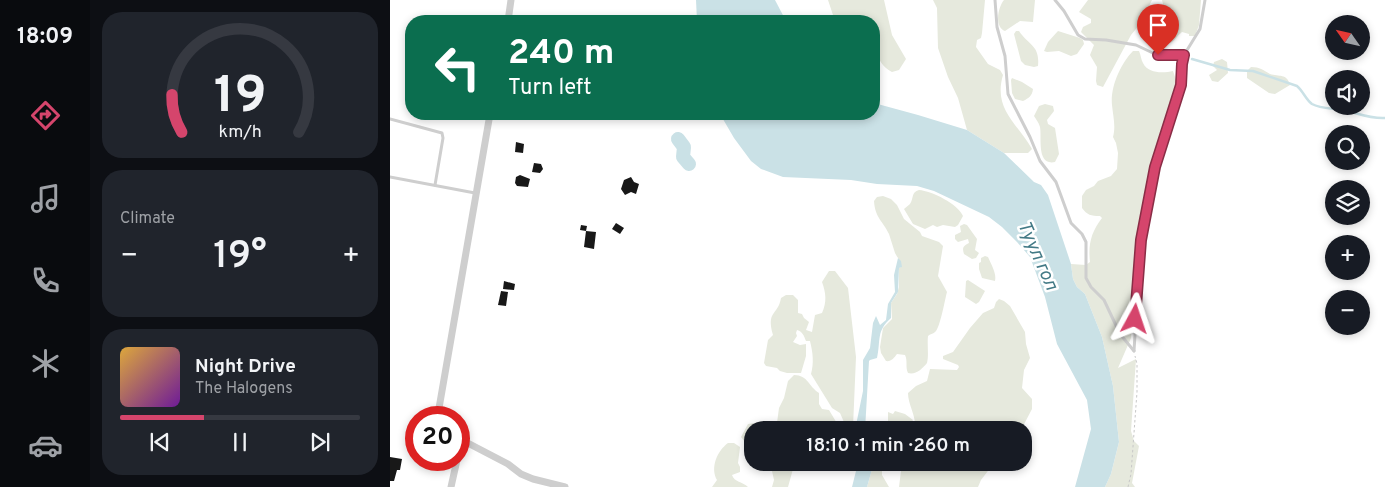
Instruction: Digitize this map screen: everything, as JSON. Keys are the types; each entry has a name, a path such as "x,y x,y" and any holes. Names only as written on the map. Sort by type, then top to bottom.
{"street":[{"path":"509,15 511,0"},
{"path":"439,406 489,120"},
{"path":"470,444 508,464 521,474 565,487"},
{"path":"451,487 455,471"}],"lane":[{"path":"995,0 998,27 1005,56 1008,94 1040,160 1056,182 1071,224 1082,234 1086,242 1086,278 1104,300 1120,334 1134,351"},
{"path":"1055,0 1078,35 1085,39 1136,45 1158,55 1184,55"},
{"path":"1134,351 1141,240 1155,167 1181,85 1184,55 1200,29 1205,0"},
{"path":"390,120 442,132 443,138 434,185"},
{"path":"390,177 476,193"}],"path":[{"path":"1128,487 1131,474 1137,392 1137,364 1134,351"}],"shaded area":[{"path":"828,0 884,0 892,35 906,59 899,70 892,72 880,60 880,15 833,15"},
{"path":"933,0 985,0 982,33 981,38 977,40 976,47 988,64 1000,70 1003,75 1001,97 1008,115 1032,149 1028,153 1004,153 967,130 958,98 938,48 937,8"},
{"path":"1004,0 1035,0 1033,22 1020,21 1005,31 1002,29 999,25 998,17"},
{"path":"1088,0 1152,0 1103,87 1097,85 1097,67 1090,55 1094,45 1081,32 1083,27 1091,23 1091,19 1079,12"},
{"path":"1162,0 1201,0 1199,25 1195,36 1189,36 1189,34 1182,32 1171,43 1161,40 1156,43 1152,41 1148,23 1150,18 1162,12 1164,8"},
{"path":"1016,31 1019,31 1036,50 1038,66 1025,65 1021,61 1014,34"},
{"path":"1058,31 1083,40 1084,44 1077,54 1071,56 1059,51 1044,51 1048,42"},
{"path":"1133,51 1139,51 1145,67 1152,71 1173,71 1177,83 1152,159 1150,182 1141,216 1131,338 1118,368 1136,359 1131,431 1134,441 1139,446 1132,483 1135,487 1105,487 1111,474 1119,442 1113,386 1102,337 1085,294 1077,287 1073,279 1071,264 1086,265 1090,262 1089,250 1091,239 1095,228 1102,218 1090,215 1082,208 1082,196 1086,190 1094,186 1098,181 1111,176 1117,169 1118,153 1113,137 1112,98 1115,83 1121,69"},
{"path":"1222,59 1227,62 1228,73 1218,82 1212,81 1209,75 1217,70 1213,66 1214,62"},
{"path":"1251,67 1285,77 1290,85 1275,94 1269,93 1247,78 1247,71"},
{"path":"1012,78 1033,89 1029,98 1023,101 1015,99 1012,93"},
{"path":"1045,104 1053,106 1054,111 1047,120 1048,124 1055,128 1059,154 1055,162 1045,160 1042,155 1040,127 1034,116 1039,106"},
{"path":"919,190 937,196 956,207 963,216 958,225 955,227 943,225 937,227 933,225 925,229 913,224 904,209 910,204 915,192"},
{"path":"883,196 891,199 897,205 904,219 920,232 922,236 939,242 943,246 938,276 947,292 944,307 937,330 928,336 927,363 914,373 908,373 905,355 897,354 892,359 886,361 881,353 883,328 892,319 891,303 899,287 899,268 901,267 889,234 875,207 874,201 877,197"},
{"path":"967,225 977,239 975,250 979,253 976,258 972,259 964,254 963,249 969,243 968,239 958,242 955,239 955,235 961,232 960,226"},
{"path":"988,257 993,269 995,281 982,278 979,263 981,258"},
{"path":"829,271 835,271 848,288 856,357 853,421 844,421 840,413 832,408 811,374 813,358 810,341 806,341 801,332 797,330 797,336 793,342 800,345 806,344 806,356 801,373 787,373 777,368 766,366 764,363 768,340 773,335 771,327 772,317 780,304 781,298 786,295 793,295 798,300 798,313 802,314 809,322 806,330 812,332 815,315 822,313 825,305 822,282"},
{"path":"968,280 985,291 976,304 965,297 966,281"},
{"path":"999,299 1010,306 1025,332 1030,358 1024,370 1022,388 1032,399 1032,409 1026,421 915,421 908,393 916,386 927,381 930,369 957,370 958,365 943,359 943,356 953,352 970,328 983,313 994,308"},
{"path":"794,375 805,379 819,393 819,404 822,409 829,410 836,421 777,421 779,408 784,398 788,381"},
{"path":"895,411 905,414 913,420 888,421 888,412 893,414"},
{"path":"728,443 734,443 740,447 738,463 740,472 732,475 748,487 712,487 717,480 714,470 716,460 721,450"},
{"path":"772,471 792,471 788,487 772,487 774,480"},
{"path":"872,471 882,471 882,475 889,487 867,487"},
{"path":"901,471 988,471 978,487 899,487"}],"water":[{"path":"696,0 775,0 783,15 697,15"},
{"name":"Туул гол","path":"880,105 967,130 1004,153 1034,182 1041,185 1048,195 1071,264 1073,279 1077,287 1085,294 1102,337 1113,386 1119,442 1111,474 1105,487 1075,487 1091,429 1087,400 1057,344 1045,297 1030,257 1002,227 989,217 934,191 917,186 877,184 851,180 783,177 761,169 751,161 724,120 880,120"},
{"path":"898,258 901,261 902,267 899,268 898,292 891,303 891,318 881,332 877,358 869,361 866,421 857,421 863,391 863,360 870,348 873,323 876,316 880,325 886,320 888,304 895,292 894,275"},
{"path":"856,471 872,471 867,487 852,487"}],"building":[{"path":"516,142 524,144 523,153 515,152"},
{"path":"534,163 541,164 543,169 540,173 532,172"},
{"path":"520,175 530,179 528,187 517,186 515,183 516,177"},
{"path":"631,177 634,182 639,184 636,194 631,192 625,195 621,189 624,180"},
{"path":"616,223 624,228 620,234 612,229"},
{"path":"581,225 587,226 586,231 580,230"},
{"path":"586,231 596,232 594,249 584,247"},
{"path":"504,281 515,284 514,290 503,289"},
{"path":"501,291 508,292 506,306 498,305"},
{"path":"390,457 402,459 400,470 397,470 394,481 390,481"}],"waterway":[{"path":"1192,59 1230,70 1253,71 1297,86 1312,104 1319,107 1343,110 1369,117 1385,118"},
{"path":"678,139 684,147 683,157 689,164"}],"route":[{"path":"1135,319 1141,240 1155,167 1181,85 1184,55 1158,55"}]}
